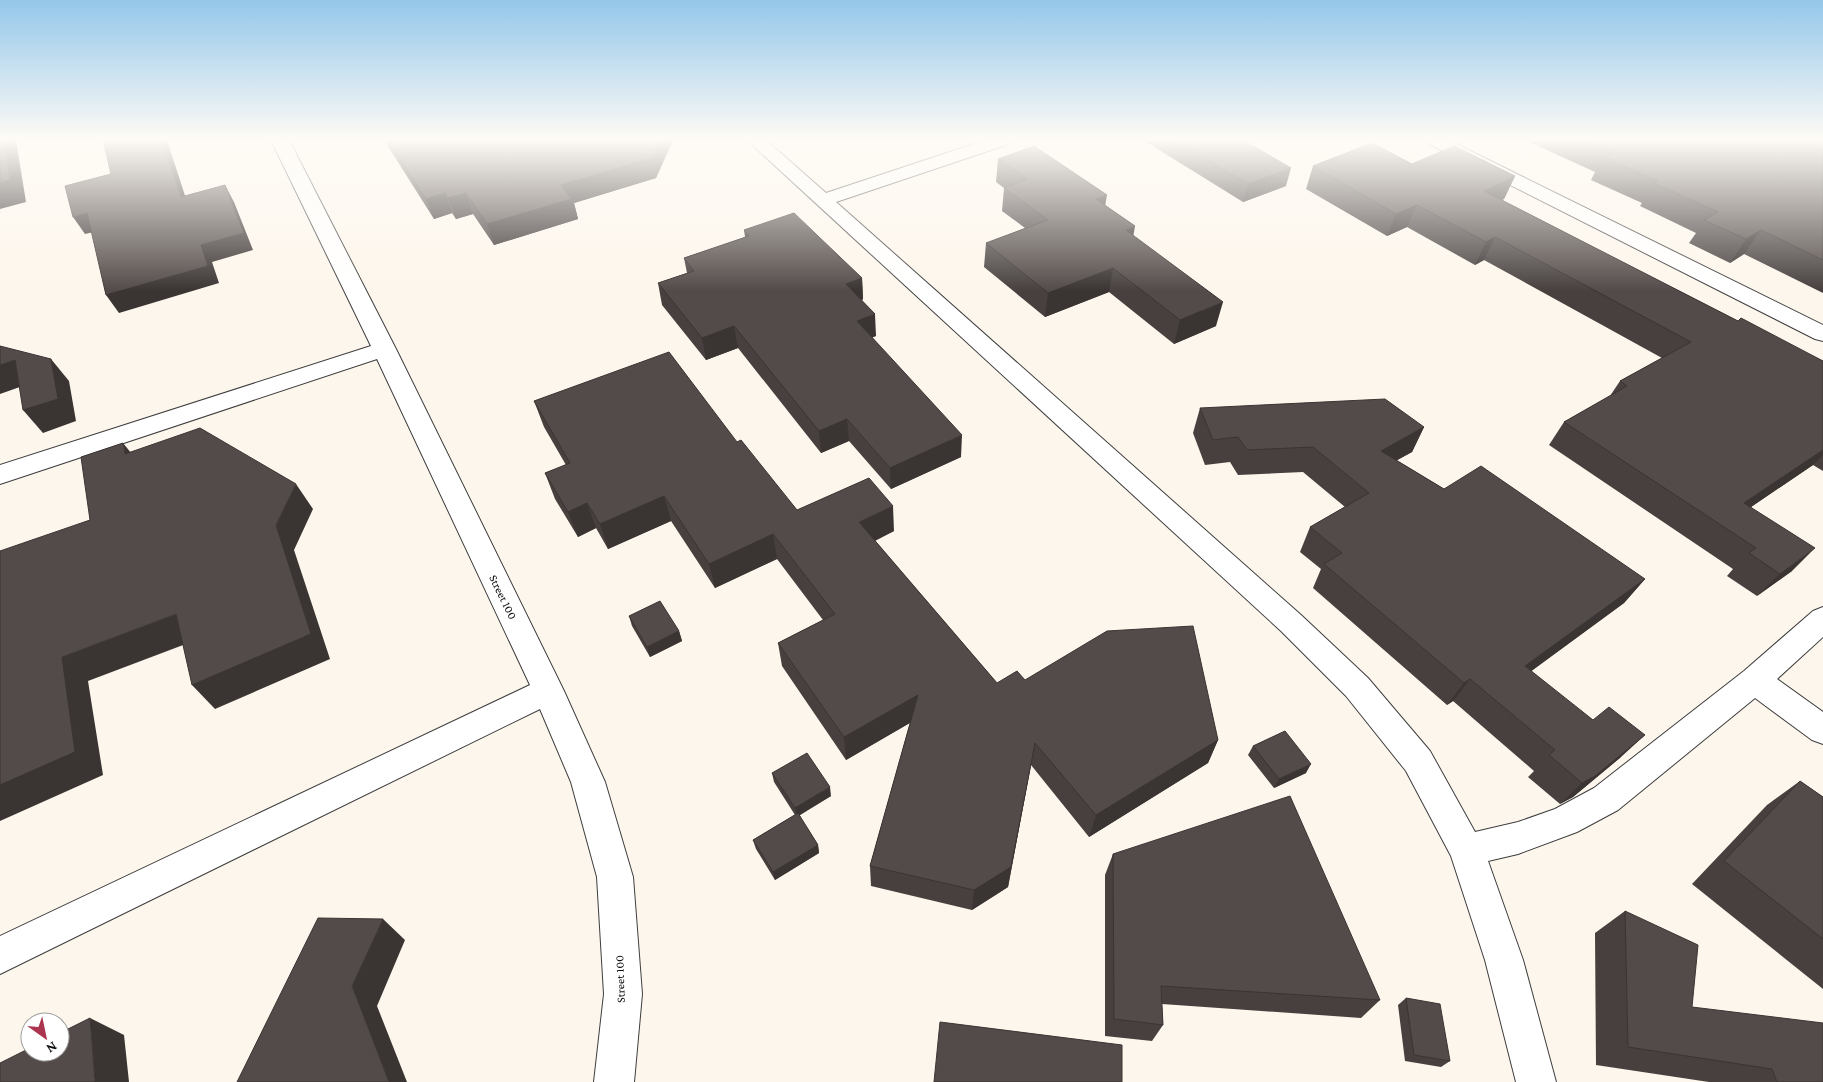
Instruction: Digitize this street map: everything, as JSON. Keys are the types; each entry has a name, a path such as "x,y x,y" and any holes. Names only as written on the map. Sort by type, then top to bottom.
{"street":[{"name":"Street 100","path":"305,190 384,349 548,691 588,782 615,877 623,994 614,1082"},
{"path":"812,190 1291,623 1357,687 1418,761 1467,850 1504,960 1536,1082"},
{"path":"823,200 852,190"},
{"path":"1536,190 1823,334"},
{"path":"0,475 384,349"},
{"path":"1467,850 1518,838 1565,821 1606,799 1755,680 1823,619"},
{"path":"1755,680 1823,730"},
{"path":"0,955 548,691"}],"building":[{"path":"66,190 179,190 181,197 205,190 227,190 244,233 201,245 208,266 106,295 87,213 73,217"},
{"path":"421,190 565,190 572,199 487,224 466,193 448,198 445,193 426,199"},
{"path":"1007,190 1100,190 1107,195 1096,199 1135,226 1126,230 1223,302 1180,320 1113,268 1048,293 986,243 1048,220"},
{"path":"1355,190 1485,190 1738,321 1741,318 1823,361 1823,450 1744,503 1815,548 1780,574 1749,553 1756,548 1564,422 1627,386 1620,381 1691,342 1495,237 1486,242 1417,205 1396,214"},
{"path":"1671,190 1823,190 1823,260 1761,230 1746,239 1704,220 1718,212"},
{"path":"794,213 862,278 846,284 875,314 857,321 962,435 890,468 847,419 819,431 734,326 702,338 658,283 694,271 684,258 749,236 744,230"},
{"path":"0,346 51,359 58,399 23,410 15,360 0,365"},
{"path":"669,352 737,442 741,440 797,510 869,478 893,506 859,522 997,683 1017,671 1025,680 1107,631 1193,626 1218,740 1096,815 1035,743 1011,867 974,890 870,866 918,695 844,737 778,643 835,614 773,534 709,564 664,496 600,524 587,503 568,512 545,473 570,463 534,401"},
{"path":"1385,399 1424,427 1381,451 1444,489 1481,466 1645,579 1525,666 1593,720 1609,707 1645,735 1595,776 1582,783 1549,755 1555,750 1470,679 1464,683 1324,564 1342,553 1310,527 1369,493 1313,447 1247,450 1238,437 1213,440 1200,408"},
{"path":"200,428 296,484 276,525 311,634 192,685 176,614 62,657 75,752 0,785 0,551 90,520 81,457 123,443 125,454"},
{"path":"660,601 679,631 647,647 629,616"},
{"path":"1285,731 1311,764 1279,779 1253,746"},
{"path":"807,753 830,787 795,808 772,773"},
{"path":"1800,781 1823,797 1823,939 1724,861"},
{"path":"1290,796 1380,1000 1161,986 1163,1025 1114,1019 1113,854"},
{"path":"798,813 818,845 773,872 753,840"},
{"path":"1625,911 1698,945 1692,1007 1823,1023 1823,1082 1777,1082 1772,1069 1628,1047"},
{"path":"318,918 383,919 352,986 389,1082 237,1082"},
{"path":"1406,998 1440,1004 1450,1061 1414,1055"},
{"path":"90,1018 95,1082 0,1082 0,1063 20,1053 20,1062 70,1062 70,1028"},
{"path":"940,1022 1122,1045 1122,1082 934,1082"}]}
